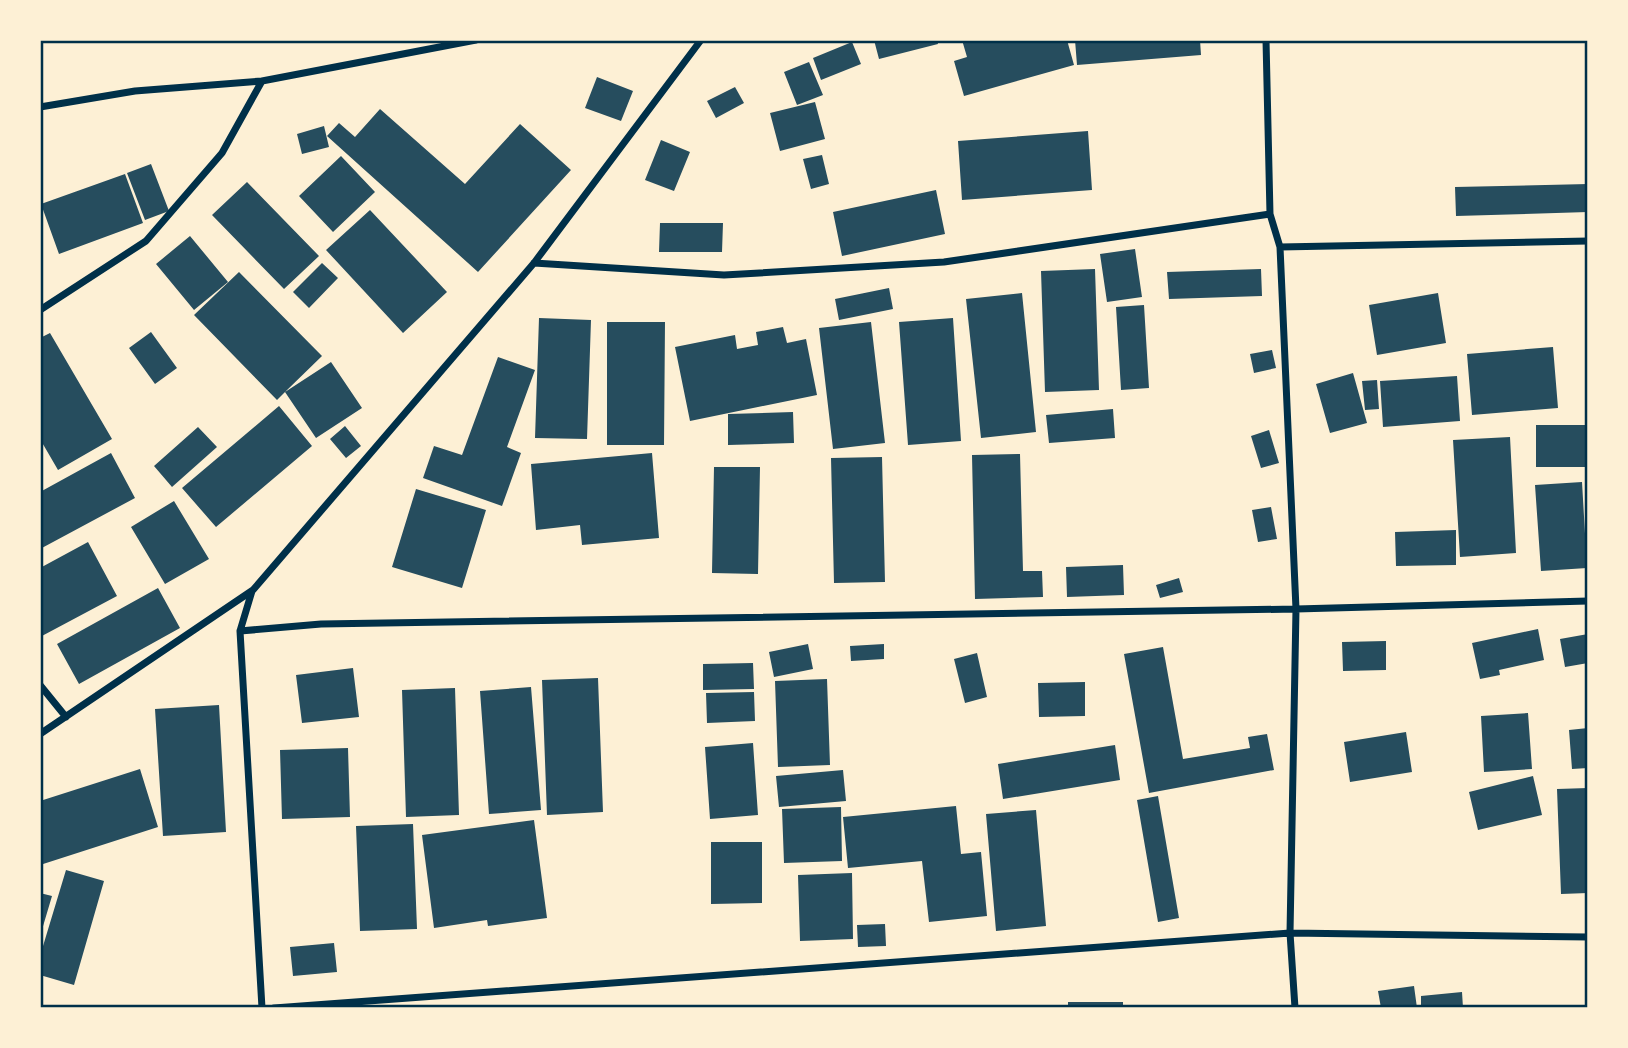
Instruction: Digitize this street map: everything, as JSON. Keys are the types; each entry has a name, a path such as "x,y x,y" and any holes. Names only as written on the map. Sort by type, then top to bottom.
{"street":[{"path":"40,107 135,91 262,81 476,40"},
{"path":"40,734 253,590 534,263 701,40"},
{"path":"1266,40 1270,214 1280,247 1296,610 1290,933 1295,1008"},
{"path":"40,310 146,241 222,153 262,81"},
{"path":"534,263 724,275 944,262 1270,214"},
{"path":"1280,247 1588,241"},
{"path":"253,590 240,631 262,1008"},
{"path":"240,631 321,624 1296,610 1588,601"},
{"path":"40,685 66,717"},
{"path":"274,1008 1290,933 1588,937"}],"building":[{"path":"874,40 937,40 938,44 879,59"},
{"path":"962,40 1067,40 1074,65 964,96 954,61 967,57"},
{"path":"1075,40 1200,40 1201,55 1077,65"},
{"path":"852,42 861,64 821,80 813,58"},
{"path":"809,62 823,95 797,105 784,72"},
{"path":"597,77 633,91 621,121 585,108"},
{"path":"735,87 744,103 716,118 707,101"},
{"path":"815,102 825,139 780,151 770,113"},
{"path":"380,109 465,184 520,124 571,170 478,272 327,136 339,123 355,137"},
{"path":"324,126 329,147 302,154 297,134"},
{"path":"1088,131 1092,190 962,200 958,141"},
{"path":"661,140 690,152 674,191 645,180"},
{"path":"822,155 829,184 811,189 803,159"},
{"path":"341,156 375,192 333,232 299,196"},
{"path":"151,164 169,211 145,220 127,173"},
{"path":"125,174 143,223 59,254 41,204"},
{"path":"247,182 319,256 284,289 212,215"},
{"path":"1588,184 1588,212 1456,216 1455,187"},
{"path":"936,190 945,234 842,256 833,212"},
{"path":"370,210 447,292 403,333 326,250"},
{"path":"660,223 723,223 722,252 659,252"},
{"path":"190,236 228,282 194,310 156,264"},
{"path":"1135,249 1142,297 1107,302 1100,254"},
{"path":"322,263 338,278 309,308 293,292"},
{"path":"1095,269 1099,390 1045,392 1041,271"},
{"path":"1261,269 1262,296 1169,299 1167,272"},
{"path":"239,272 322,356 277,400 194,315"},
{"path":"889,288 893,309 839,320 835,299"},
{"path":"1022,293 1036,432 981,438 966,299"},
{"path":"1438,293 1446,343 1377,355 1369,305"},
{"path":"1144,305 1149,388 1121,390 1116,307"},
{"path":"539,318 591,320 587,439 535,438"},
{"path":"953,318 961,441 908,445 899,322"},
{"path":"607,322 665,322 664,445 607,445"},
{"path":"871,322 885,443 833,449 819,328"},
{"path":"783,327 787,343 806,339 817,395 690,421 675,347 735,335 737,349 758,345 756,332"},
{"path":"151,332 177,368 155,384 129,348"},
{"path":"50,333 112,439 58,470 40,439 40,338"},
{"path":"1553,347 1558,408 1472,415 1467,354"},
{"path":"1272,350 1276,368 1254,373 1250,354"},
{"path":"498,357 535,370 507,447 521,453 502,506 423,478 434,446 462,455"},
{"path":"331,362 362,408 316,438 285,392"},
{"path":"1353,373 1367,423 1330,433 1316,384"},
{"path":"1457,376 1460,421 1383,427 1380,381"},
{"path":"1377,380 1379,409 1365,410 1362,381"},
{"path":"279,406 312,446 216,527 182,488"},
{"path":"1113,409 1115,438 1049,443 1046,415"},
{"path":"793,412 794,443 728,445 728,414"},
{"path":"1536,425 1588,425 1588,467 1536,467"},
{"path":"345,426 361,446 346,458 330,439"},
{"path":"198,427 217,447 172,487 154,466"},
{"path":"1269,430 1279,463 1261,468 1251,436"},
{"path":"1510,437 1516,553 1460,557 1453,440"},
{"path":"111,453 135,498 40,549 40,492"},
{"path":"652,453 659,538 582,545 580,525 536,530 531,464"},
{"path":"1020,454 1023,571 1042,571 1043,597 975,599 972,455"},
{"path":"882,457 885,582 834,583 831,458"},
{"path":"714,467 760,467 758,574 712,573"},
{"path":"1582,482 1587,568 1541,571 1535,485"},
{"path":"416,489 486,510 462,588 392,567"},
{"path":"174,501 209,559 165,584 131,527"},
{"path":"1271,507 1277,539 1258,542 1252,510"},
{"path":"1456,530 1456,565 1396,566 1395,532"},
{"path":"88,542 117,596 40,637 40,568"},
{"path":"1123,565 1124,595 1067,597 1066,567"},
{"path":"1179,578 1183,592 1160,598 1156,585"},
{"path":"158,588 180,628 79,684 57,644"},
{"path":"1538,629 1544,660 1499,670 1500,675 1480,679 1472,643"},
{"path":"1588,634 1588,663 1565,667 1560,639"},
{"path":"1386,641 1386,670 1343,671 1342,642"},
{"path":"808,644 813,669 774,677 769,652"},
{"path":"884,644 884,659 851,661 850,646"},
{"path":"1163,647 1183,759 1250,748 1248,737 1267,734 1274,770 1149,793 1124,654"},
{"path":"977,653 987,697 965,703 954,659"},
{"path":"753,663 754,689 703,690 703,664"},
{"path":"353,668 359,717 302,723 296,675"},
{"path":"598,678 603,812 547,815 542,680"},
{"path":"827,679 830,765 778,767 775,681"},
{"path":"1085,682 1085,716 1039,717 1038,683"},
{"path":"531,687 541,810 489,814 480,691"},
{"path":"455,688 459,815 406,817 402,690"},
{"path":"754,692 755,721 707,723 706,693"},
{"path":"219,705 226,832 163,836 155,709"},
{"path":"1528,713 1532,769 1484,772 1481,716"},
{"path":"1588,728 1588,768 1572,769 1569,730"},
{"path":"1406,732 1412,772 1350,782 1344,742"},
{"path":"753,743 758,815 710,819 705,747"},
{"path":"1115,745 1120,780 1003,799 998,764"},
{"path":"348,748 350,817 282,819 280,750"},
{"path":"140,769 158,827 40,865 40,801"},
{"path":"843,770 846,801 779,807 776,776"},
{"path":"1533,776 1542,815 1478,830 1469,792"},
{"path":"1588,788 1588,893 1561,894 1557,789"},
{"path":"1158,796 1179,918 1158,922 1137,800"},
{"path":"956,806 961,854 981,852 987,916 929,922 922,861 848,868 843,817"},
{"path":"841,807 842,861 784,863 782,809"},
{"path":"1036,810 1046,926 996,931 986,814"},
{"path":"534,820 547,918 488,926 487,920 434,928 422,835"},
{"path":"413,824 417,929 360,931 356,826"},
{"path":"711,842 762,842 762,903 711,904"},
{"path":"66,870 104,881 74,985 40,975 40,956"},
{"path":"852,873 853,939 800,941 798,875"},
{"path":"40,893 52,896 41,933 40,933"},
{"path":"885,924 886,946 858,947 857,925"},
{"path":"334,943 337,972 293,976 290,947"},
{"path":"1414,986 1417,1008 1381,1008 1378,991"},
{"path":"1462,992 1463,1008 1421,1008 1421,996"},
{"path":"1068,1002 1123,1002 1123,1008 1068,1008"}]}
